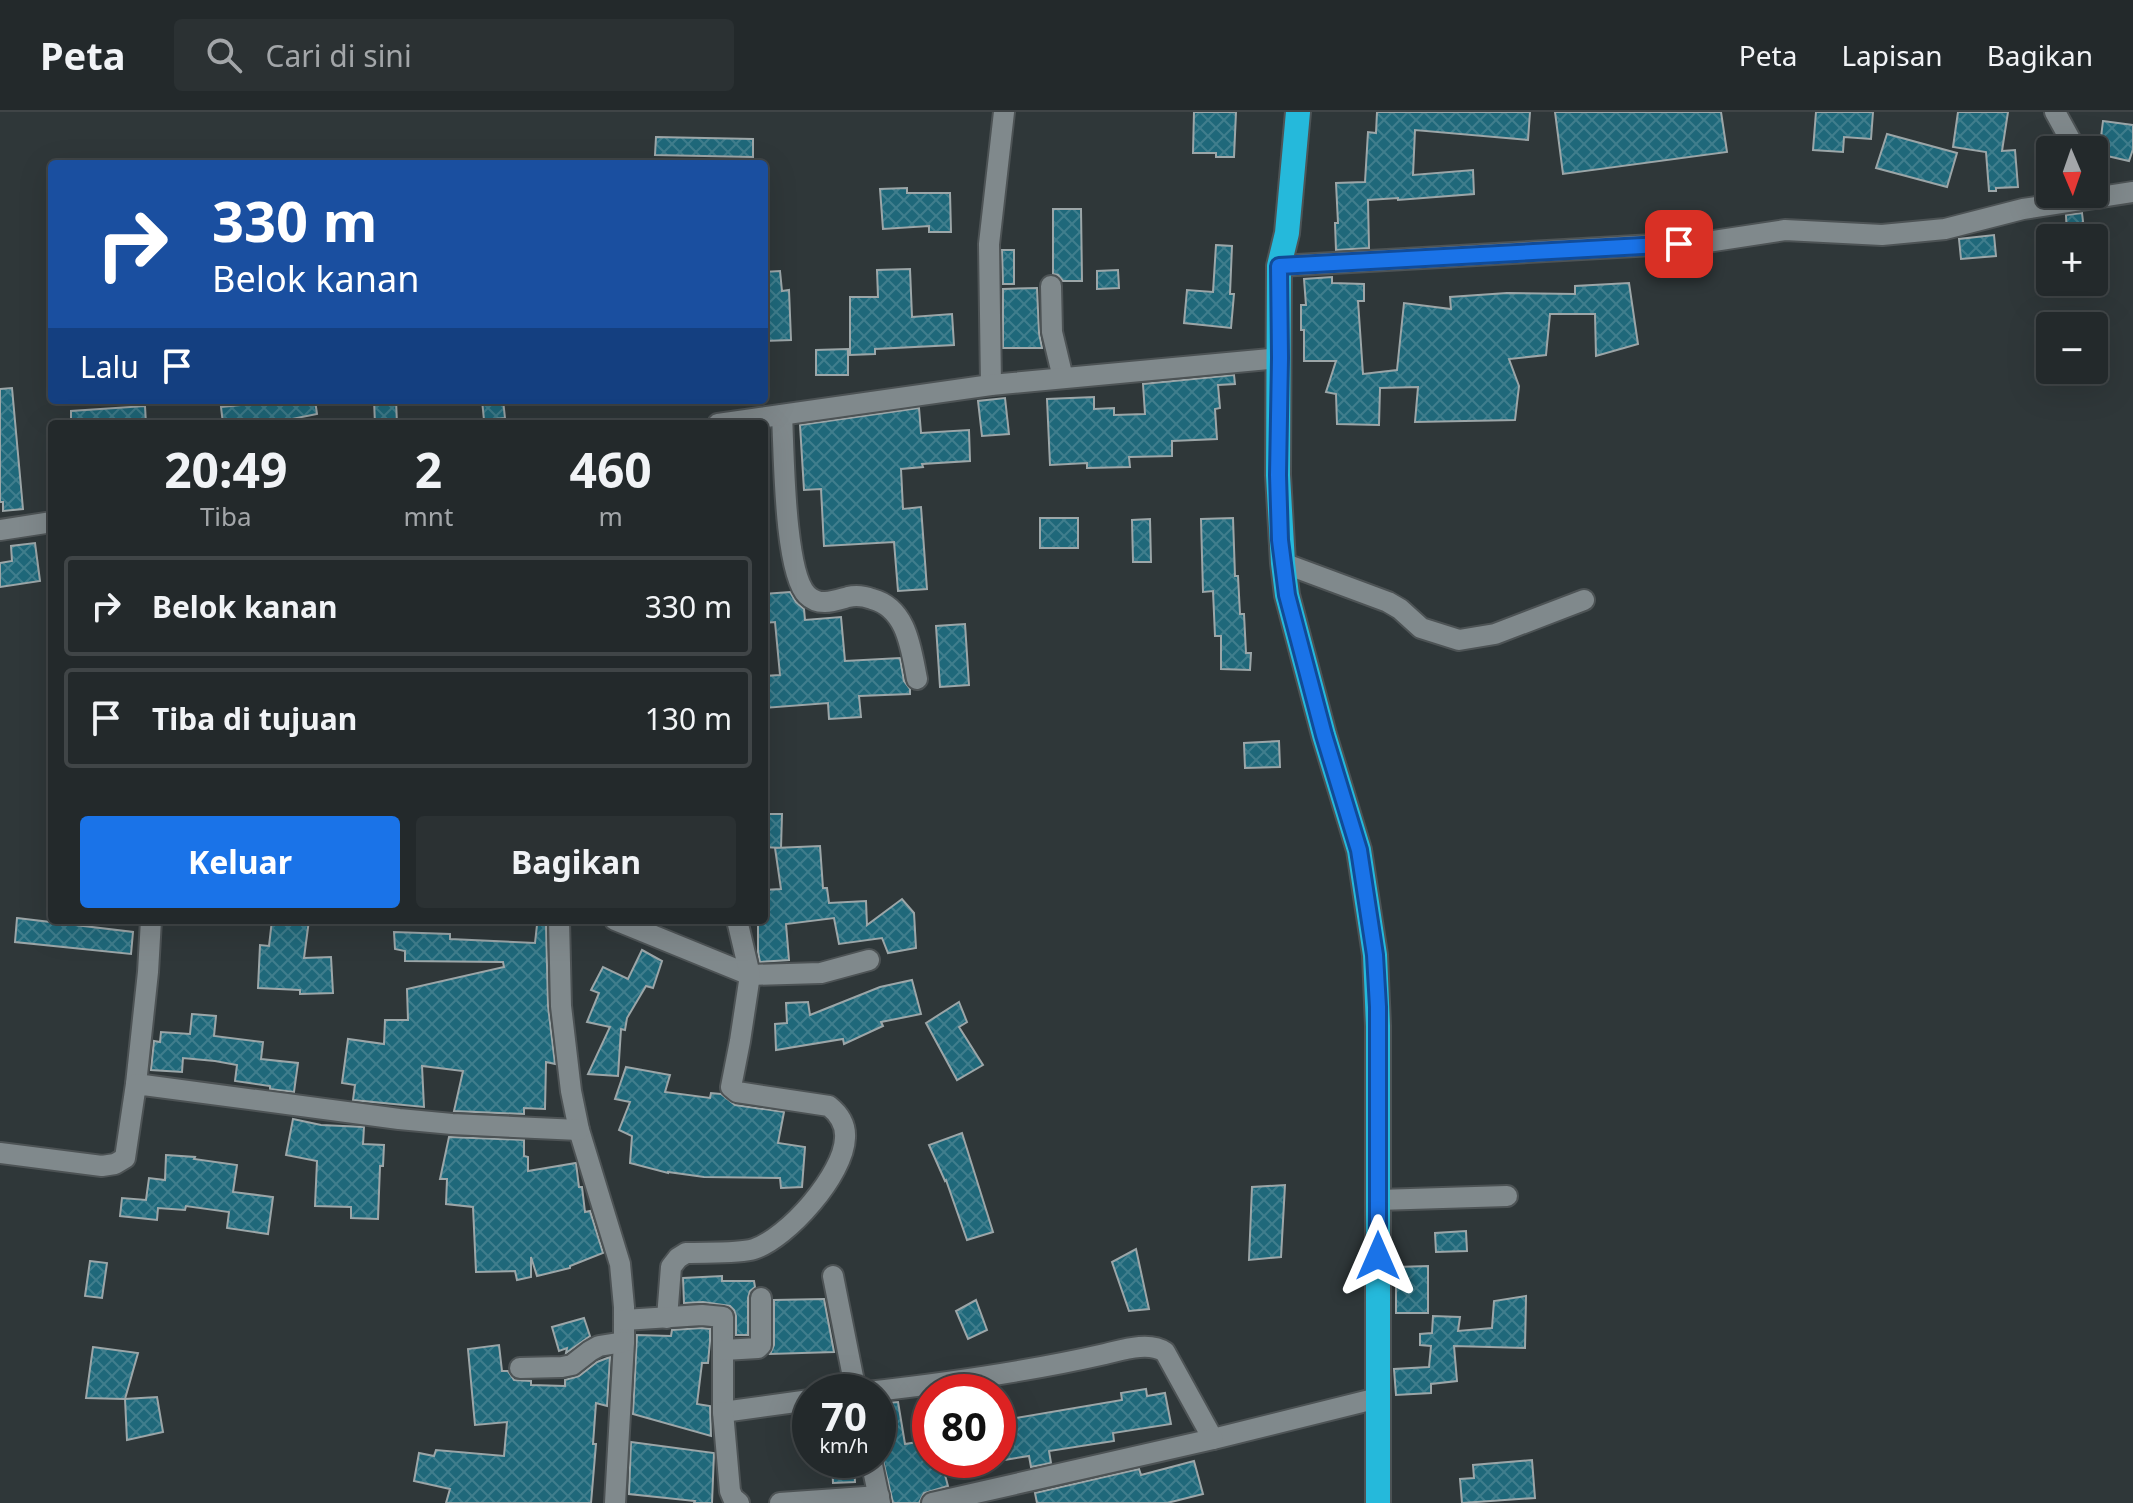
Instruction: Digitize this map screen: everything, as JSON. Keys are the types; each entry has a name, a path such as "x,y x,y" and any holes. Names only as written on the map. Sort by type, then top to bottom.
{"highway":[{"path":"1298,112 1287,233 1279,266 1278,475 1283,563 1287,595 1305,666 1359,850 1375,955 1378,989 1378,1503"}],"street":[{"path":"991,385 989,244 1004,112"},
{"path":"2055,112 2068,136"},
{"path":"2108,191 2133,192"},
{"path":"1279,266 1707,242 1785,230 1882,235 1945,229 2036,206"},
{"path":"1051,286 1052,332 1063,378"},
{"path":"746,420 991,385 1280,358"},
{"path":"782,415 788,529 797,577 803,590 809,598 819,602 834,602 853,596 880,601 891,608 903,623 917,679"},
{"path":"0,530 48,523"},
{"path":"1283,563 1388,602 1421,628 1459,640 1495,634 1584,600"},
{"path":"0,1153 102,1166 125,1158 136,1084 151,924"},
{"path":"559,924 561,1006 571,1091 579,1130 620,1264 624,1342 615,1503"},
{"path":"625,924 750,975 821,973 869,960"},
{"path":"667,1318 671,1267 678,1258 686,1253 752,1250 773,1240 794,1224 816,1198 842,1153 845,1136 840,1115 829,1106 737,1092 731,1087 750,975 738,924"},
{"path":"136,1084 412,1120 579,1130"},
{"path":"1378,1200 1507,1196"},
{"path":"833,1276 852,1374"},
{"path":"724,1350 758,1348 761,1345 761,1298"},
{"path":"624,1320 702,1315 723,1317 723,1412 730,1491 739,1503"},
{"path":"520,1368 572,1365 599,1346 624,1342"},
{"path":"896,1389 1058,1365 1124,1350 1157,1348 1165,1352 1213,1439"},
{"path":"932,1503 1378,1398"},
{"path":"723,1412 792,1402"},
{"path":"780,1503 880,1500 875,1478"}],"building":[{"path":"1194,112 1236,112 1234,157 1193,153"},
{"path":"1377,112 1530,112 1528,140 1415,130 1413,175 1473,170 1474,194 1368,200 1369,248 1336,250 1336,183 1365,182 1368,132 1376,133"},
{"path":"1555,112 1721,112 1727,152 1563,174"},
{"path":"1816,112 1873,112 1871,139 1844,137 1843,152 1813,150"},
{"path":"1958,112 2008,112 2002,151 2015,150 2018,187 1989,191 1986,152 1953,147"},
{"path":"2103,121 2133,125 2133,149 2129,161 2108,156 2108,136 2101,136"},
{"path":"1887,134 1957,153 1947,187 1876,168"},
{"path":"656,137 753,139 753,157 655,155"},
{"path":"907,188 907,193 950,193 951,232 929,232 929,226 883,229 880,189"},
{"path":"1053,209 1081,209 1082,281 1063,281 1053,274"},
{"path":"2082,213 2083,224 2066,224 2066,215"},
{"path":"1994,235 1996,256 1961,259 1959,239"},
{"path":"1216,245 1232,246 1230,294 1234,294 1231,328 1184,323 1187,290 1213,292"},
{"path":"1002,250 1014,250 1014,284 1003,284"},
{"path":"910,269 912,317 952,314 954,345 875,349 875,354 850,355 850,297 878,297 877,270"},
{"path":"1118,270 1119,288 1097,289 1097,271"},
{"path":"780,271 782,291 789,290 791,340 768,341 768,272"},
{"path":"1332,277 1332,283 1364,284 1364,301 1358,301 1363,374 1397,370 1404,303 1451,309 1450,297 1507,293 1575,294 1575,286 1629,283 1638,344 1596,356 1595,314 1550,314 1546,355 1509,359 1519,386 1515,420 1415,422 1418,387 1380,388 1379,425 1337,424 1336,394 1326,392 1336,361 1304,361 1304,330 1301,330 1301,305 1306,305 1304,279"},
{"path":"1037,288 1042,348 1003,348 1003,289"},
{"path":"848,349 848,375 816,375 816,350"},
{"path":"1234,375 1235,384 1218,385 1220,408 1215,409 1217,439 1172,441 1172,456 1129,457 1130,467 1087,468 1087,463 1050,465 1047,399 1094,397 1094,409 1114,408 1114,415 1145,414 1143,384"},
{"path":"12,388 23,509 3,511 3,502 0,502 0,389"},
{"path":"1005,398 1009,434 982,436 978,401"},
{"path":"316,404 317,414 287,420 223,420 221,407"},
{"path":"374,404 396,404 397,420 375,420"},
{"path":"482,404 503,404 505,418 484,420"},
{"path":"145,406 146,420 71,420 71,411"},
{"path":"919,408 921,433 969,430 970,461 922,464 923,467 901,469 903,509 921,507 927,589 898,591 894,542 824,546 821,489 804,490 800,425"},
{"path":"1040,518 1078,518 1078,548 1040,548"},
{"path":"1233,518 1235,576 1238,576 1240,614 1244,614 1246,653 1251,653 1250,670 1221,669 1221,636 1215,636 1213,591 1203,592 1201,519"},
{"path":"1150,519 1151,562 1133,562 1132,520"},
{"path":"35,543 40,581 0,587 0,563 12,561 11,546"},
{"path":"790,592 804,609 805,620 841,617 845,661 900,658 910,694 859,696 861,717 829,719 828,703 768,708 768,676 780,675 775,622 768,623 768,594"},
{"path":"965,624 969,685 940,687 936,626"},
{"path":"1279,741 1280,767 1245,768 1244,743"},
{"path":"768,814 782,814 781,848 768,847"},
{"path":"820,846 823,888 827,888 829,903 866,901 867,925 902,899 914,913 916,948 888,953 882,938 839,944 834,918 786,924 789,960 760,962 758,924 768,924 768,890 781,889 775,848"},
{"path":"17,918 133,932 131,954 15,942"},
{"path":"272,924 308,924 304,958 331,957 333,993 300,994 300,990 258,988 260,945 269,946"},
{"path":"537,925 546,925 548,1006 555,1064 546,1062 545,1109 524,1108 524,1114 454,1111 463,1071 422,1066 424,1107 353,1100 355,1085 342,1083 348,1039 384,1044 385,1020 408,1020 407,989 504,967 503,962 405,961 405,951 395,949 394,932 450,934 450,939 535,943"},
{"path":"642,950 662,961 653,988 646,986 627,1018 625,1030 621,1029 618,1076 588,1074 610,1027 587,1022 599,993 591,990 603,967 628,979"},
{"path":"912,980 921,1014 881,1022 883,1026 844,1044 843,1039 776,1050 775,1024 787,1023 786,1003 808,1002 810,1015 880,987"},
{"path":"959,1002 967,1022 959,1027 983,1065 957,1080 926,1023"},
{"path":"192,1014 216,1016 214,1036 263,1042 261,1059 298,1063 294,1092 235,1081 237,1065 215,1061 183,1058 182,1072 151,1070 154,1041 160,1042 161,1032 190,1034"},
{"path":"626,1067 670,1075 665,1092 710,1098 711,1093 721,1094 735,1105 784,1112 778,1143 805,1147 802,1187 781,1188 780,1178 704,1177 668,1173 630,1163 632,1136 619,1130 630,1102 615,1099"},
{"path":"293,1119 321,1125 364,1127 363,1144 384,1145 378,1219 351,1218 351,1207 315,1206 317,1161 286,1155"},
{"path":"962,1133 993,1232 967,1240 946,1180 929,1145"},
{"path":"449,1137 524,1140 528,1171 576,1163 585,1212 590,1211 603,1253 570,1268 537,1276 531,1257 531,1277 517,1280 515,1271 476,1272 473,1207 446,1204 447,1179 440,1179"},
{"path":"166,1155 237,1165 233,1192 273,1197 268,1234 227,1228 229,1212 186,1206 185,1210 158,1208 157,1220 120,1216 122,1198 146,1200 149,1178 165,1180"},
{"path":"1285,1185 1281,1257 1249,1260 1252,1187"},
{"path":"1466,1231 1467,1251 1436,1252 1435,1233"},
{"path":"1136,1249 1149,1309 1129,1311 1112,1262"},
{"path":"90,1261 107,1263 102,1298 85,1296"},
{"path":"1428,1266 1428,1313 1396,1313 1396,1267"},
{"path":"722,1276 722,1281 754,1281 755,1287 748,1298 748,1335 736,1335 736,1316 730,1306 684,1303 683,1278"},
{"path":"1526,1296 1525,1348 1454,1346 1457,1381 1431,1384 1431,1393 1396,1395 1394,1369 1429,1367 1431,1346 1420,1345 1420,1334 1432,1333 1433,1316 1460,1317 1458,1331 1492,1328 1494,1301"},
{"path":"824,1299 834,1352 770,1354 774,1345 774,1300"},
{"path":"976,1300 987,1330 968,1339 956,1311"},
{"path":"584,1318 590,1336 566,1353 567,1348 559,1351 552,1327"},
{"path":"710,1329 710,1341 708,1363 702,1363 697,1404 710,1406 711,1436 633,1414 637,1335 671,1336 672,1330"},
{"path":"499,1345 502,1371 508,1371 514,1380 531,1381 531,1385 565,1386 565,1380 579,1376 597,1362 610,1357 607,1406 596,1403 591,1503 446,1503 450,1489 414,1481 419,1453 434,1456 436,1450 504,1456 507,1422 475,1425 468,1349"},
{"path":"93,1347 138,1353 125,1399 86,1398"},
{"path":"1146,1389 1147,1396 1165,1393 1171,1424 1113,1433 1114,1441 1049,1451 1051,1463 1031,1467 1029,1456 1016,1458 1016,1418 1122,1400 1121,1393"},
{"path":"157,1397 163,1432 127,1440 125,1399"},
{"path":"896,1402 905,1444 912,1443 912,1478 946,1478 948,1486 924,1493 919,1503 893,1503 887,1478 896,1478"},
{"path":"631,1442 714,1453 712,1503 629,1494"},
{"path":"1532,1460 1535,1498 1462,1503 1460,1479 1474,1478 1473,1465"},
{"path":"1194,1461 1203,1494 1167,1503 1037,1503 1035,1493 1139,1469 1141,1475"},
{"path":"833,1478 855,1478 855,1482 833,1483"}],"route":[{"path":"1378,1256 1378,989 1375,955 1359,850 1324,735 1287,595 1280,540 1278,475 1279,266 1679,244"}]}
